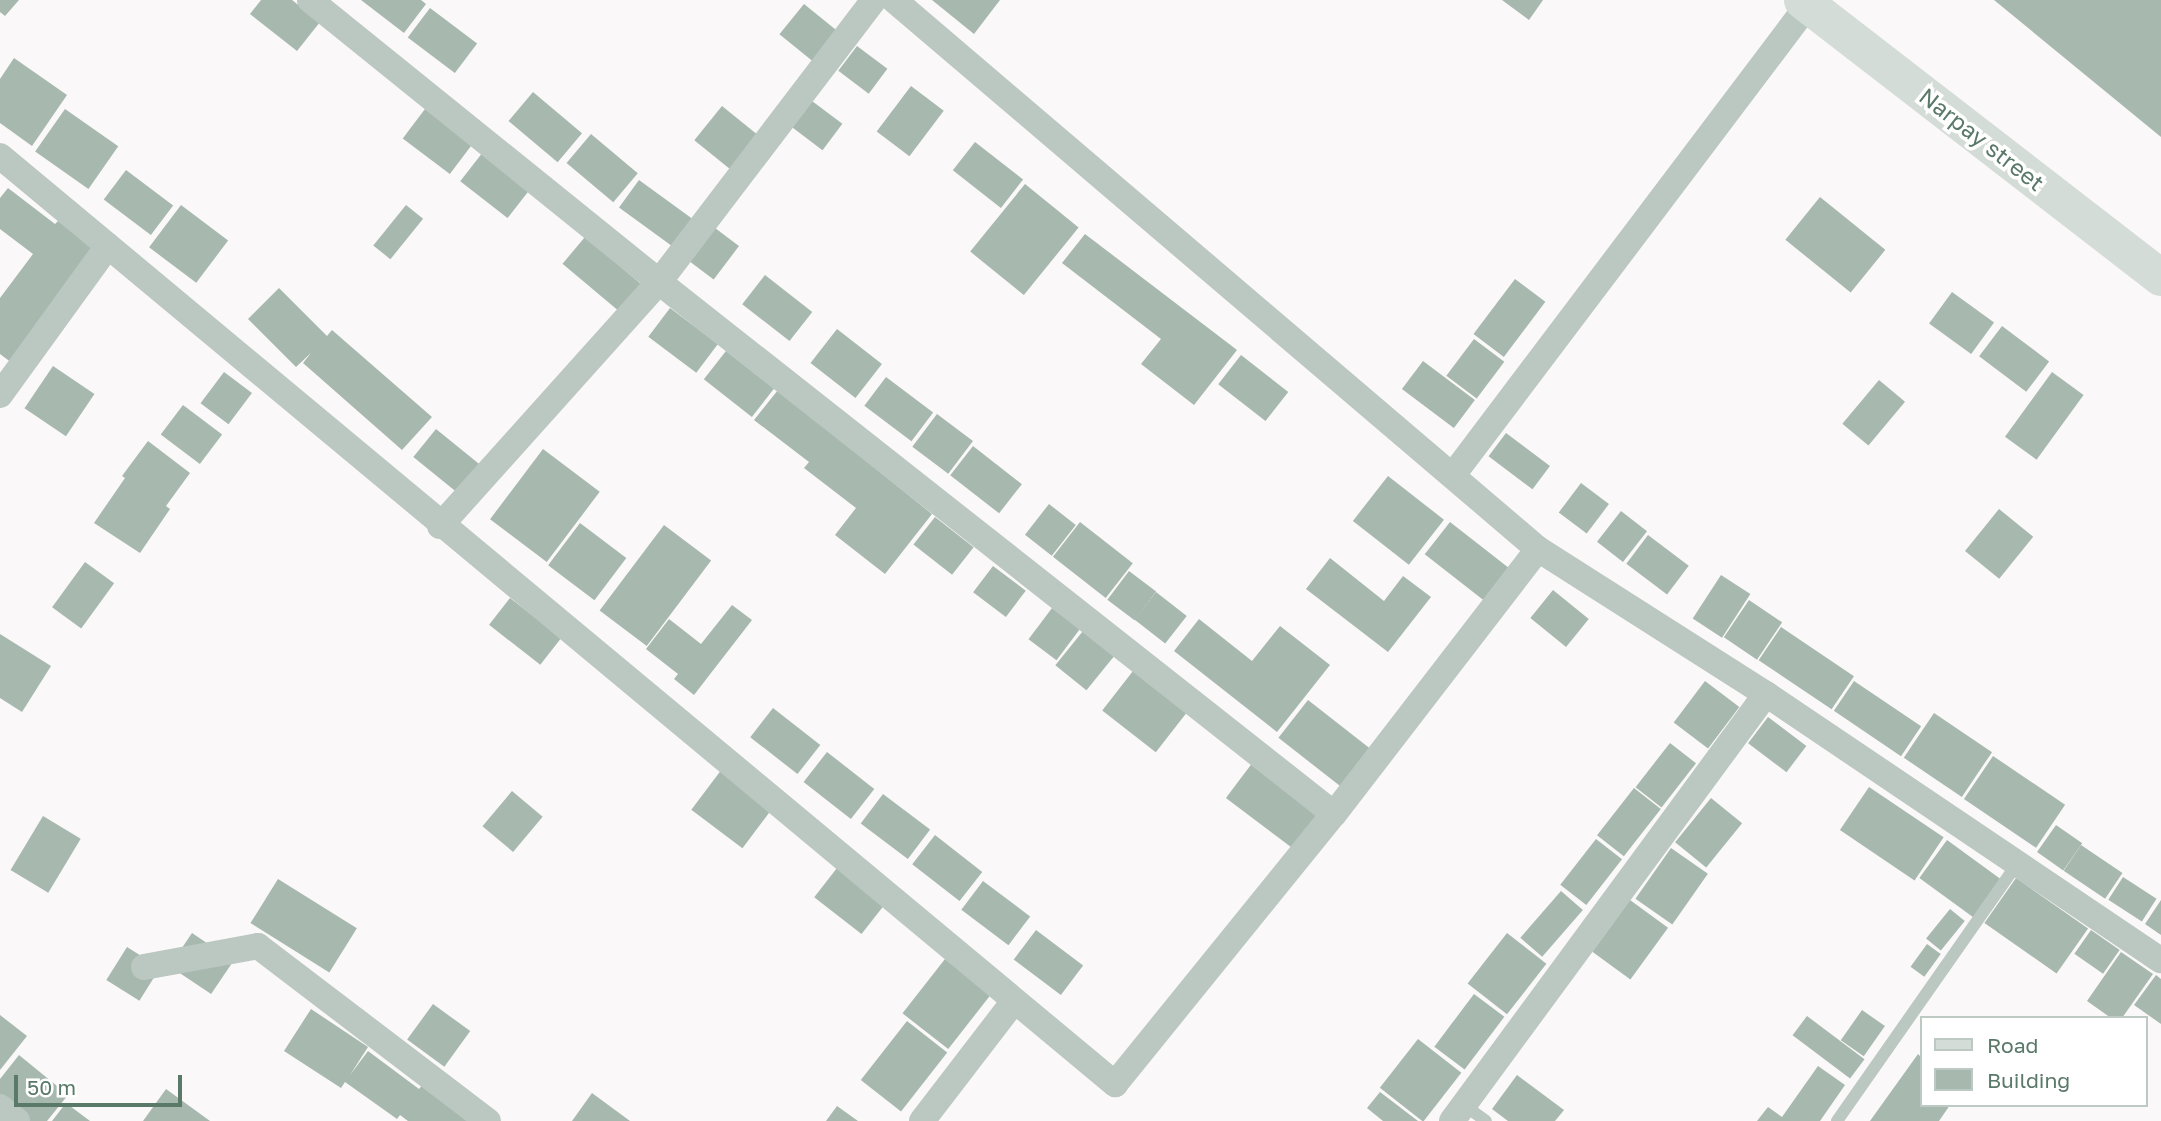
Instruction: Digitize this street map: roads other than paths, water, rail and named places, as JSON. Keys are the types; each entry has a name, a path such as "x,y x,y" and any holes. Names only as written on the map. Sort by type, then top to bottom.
{"main road":[{"name":"Narpay street","path":"1805,2 2161,277"}],"street":[{"path":"310,0 659,282 1334,814"},
{"path":"440,526 659,282 874,0"},
{"path":"894,0 1538,549 1766,694 2161,960"},
{"path":"1453,475 1805,2"},
{"path":"0,156 440,526 1115,1084 1334,814 1538,549"},
{"path":"0,395 108,246"},
{"path":"1458,1113 1766,694"},
{"path":"144,967 258,946 488,1121"},
{"path":"922,1121 1014,1001"},
{"path":"0,1107 17,1121"}],"lane":[{"path":"1837,1121 2017,864"},
{"path":"1458,1113 1486,1121"}]}
